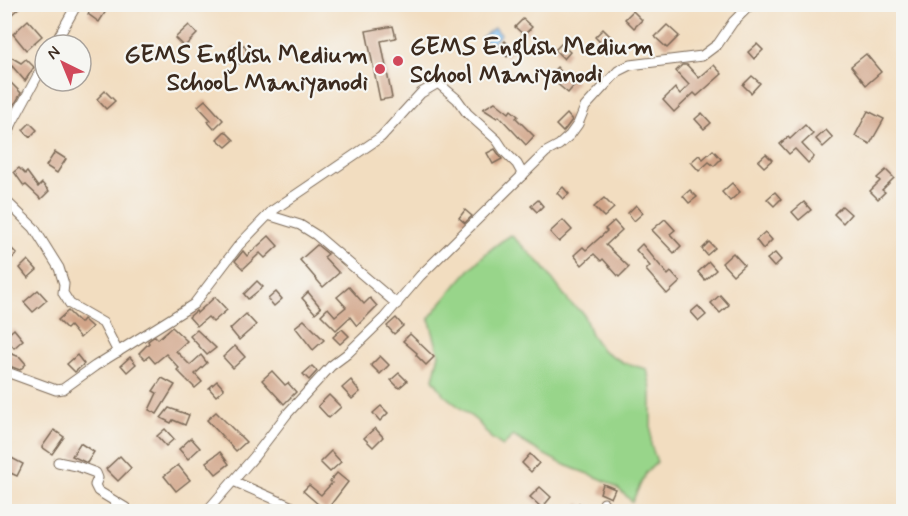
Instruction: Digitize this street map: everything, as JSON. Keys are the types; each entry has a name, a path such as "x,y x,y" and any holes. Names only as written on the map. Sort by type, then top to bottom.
{"street":[{"path":"61,33 77,4"},
{"path":"206,512 254,457 287,414 331,366 347,354 397,304 420,276 546,152 559,145 570,135 578,124 585,107 618,71 630,65 702,56 718,44 733,22 751,4"},
{"path":"4,144 8,121 33,81"},
{"path":"4,371 56,390 63,389 118,351 194,304 239,245 268,215 381,137 421,93 438,83 497,140 523,175"},
{"path":"4,199 34,228 59,268 64,284 63,293 70,304 103,323 118,351"},
{"path":"268,215 300,225 316,235 397,304"},
{"path":"58,462 96,473 98,478 95,485 98,491 126,508 126,512"},
{"path":"233,481 304,512"}],"green space":[{"path":"511,235 542,265 570,303 583,313 591,334 602,350 624,363 647,369 651,389 651,445 657,462 646,473 632,502 609,483 560,463 513,436 503,446 491,438 478,422 444,395 433,379 439,354 429,318 477,262"}],"water":[{"path":"494,28 501,34 491,45 481,38"}],"building":[{"path":"4,4 23,4 10,16 4,10"},
{"path":"94,4 106,11 99,22 88,14"},
{"path":"633,11 642,20 634,28 625,19"},
{"path":"523,19 532,27 524,35 515,27"},
{"path":"28,20 39,33 33,33 33,44 26,50 13,34"},
{"path":"189,25 197,34 184,47 175,38"},
{"path":"667,25 679,36 667,48 655,37"},
{"name":"GEMS English Medium SchooL Maniyanodi","path":"393,26 396,38 381,41 392,98 380,100 366,31"},
{"path":"603,29 612,38 604,46 595,37"},
{"path":"505,41 514,50 507,57 499,48"},
{"path":"561,44 570,52 564,59 555,50"},
{"path":"757,44 763,50 754,59 748,52"},
{"path":"244,45 250,59 238,64 232,49"},
{"path":"4,53 21,63 26,59 33,69 25,81 12,66 5,77 21,93 9,109 4,105"},
{"path":"866,54 881,72 866,85 851,66"},
{"path":"682,65 687,65 699,78 714,65 722,74 697,96 694,93 674,112 663,100 675,88 680,94 689,85 676,71"},
{"path":"557,67 565,76 568,73 577,82 568,93 548,76"},
{"path":"752,76 760,83 751,93 743,85"},
{"path":"105,91 115,101 106,109 97,99"},
{"path":"205,100 223,120 214,129 208,122 211,120 198,106"},
{"path":"495,102 509,113 511,110 518,116 516,118 534,136 526,145 499,116 497,118 483,109"},
{"path":"868,111 884,119 870,144 855,136"},
{"path":"702,113 711,123 704,129 695,119"},
{"path":"567,114 572,120 563,132 556,125"},
{"path":"30,123 37,130 30,137 23,130"},
{"path":"805,125 813,134 802,144 814,157 808,163 795,149 789,154 780,144 788,137 790,139"},
{"path":"826,130 833,138 823,147 816,139"},
{"path":"225,131 234,140 226,147 217,139"},
{"path":"495,149 502,159 493,164 487,153"},
{"path":"713,150 721,159 714,166 709,162 699,171 691,162 699,155 703,159"},
{"path":"55,152 66,159 57,173 46,166"},
{"path":"766,154 772,160 764,167 758,161"},
{"path":"19,168 25,174 27,172 38,187 42,183 49,191 41,199 26,185 24,186 14,172"},
{"path":"886,170 894,178 882,190 885,192 878,199 870,191 880,181 877,178"},
{"path":"732,183 740,192 730,201 722,192"},
{"path":"563,187 569,194 563,199 557,193"},
{"path":"690,190 697,197 689,203 683,196"},
{"path":"775,192 781,199 774,206 767,199"},
{"path":"604,198 614,208 604,217 594,207"},
{"path":"538,200 543,206 537,212 531,206"},
{"path":"804,202 811,210 799,220 792,212"},
{"path":"636,205 643,213 634,221 628,213"},
{"path":"842,206 851,214 843,223 834,214"},
{"path":"465,210 472,216 465,223 459,218"},
{"path":"665,219 675,230 670,234 681,246 674,253 652,230"},
{"path":"563,220 572,230 559,242 550,232"},
{"path":"614,221 622,230 606,245 629,267 619,277 603,259 601,261 594,254 582,265 574,255 583,247 586,250 607,231 605,229"},
{"path":"765,232 772,240 763,249 756,240"},
{"path":"269,236 278,246 265,258 260,253 243,269 235,261 243,251 247,256"},
{"path":"4,241 17,254 4,265"},
{"path":"709,242 715,248 707,255 702,249"},
{"path":"642,244 668,275 671,272 680,282 667,294 646,270 650,266 636,250"},
{"path":"317,245 328,254 324,257 339,273 323,287 300,260"},
{"path":"733,253 744,265 733,275 722,263"},
{"path":"775,253 781,260 774,267 767,259"},
{"path":"28,260 37,270 28,278 20,268"},
{"path":"709,262 716,270 705,280 698,272"},
{"path":"257,281 263,287 248,299 244,294"},
{"path":"349,287 364,304 370,298 377,306 357,326 350,317 336,330 321,315 328,308 335,316 346,307 337,297"},
{"path":"38,290 47,300 33,312 24,302"},
{"path":"276,292 282,299 274,306 268,299"},
{"path":"308,292 321,308 315,313 302,298"},
{"path":"720,295 729,305 720,313 711,303"},
{"path":"215,297 227,310 213,322 208,317 197,326 189,317"},
{"path":"698,306 706,315 699,321 691,312"},
{"path":"68,311 80,323 83,319 92,327 80,338 70,326 67,329 58,320"},
{"path":"246,314 256,325 239,340 230,329"},
{"path":"396,318 403,326 394,334 387,326"},
{"path":"304,320 324,340 313,350 295,327"},
{"path":"172,327 187,341 176,351 190,365 201,355 207,363 195,374 202,382 195,388 177,370 179,368 166,354 155,363 149,356 145,359 139,353 149,343 148,341 155,336 158,339"},
{"path":"14,329 23,340 14,348 5,337"},
{"path":"342,329 349,336 340,344 333,337"},
{"path":"197,330 216,348 207,355 190,336"},
{"path":"410,334 434,357 426,365 416,355 417,353 403,341"},
{"path":"235,346 245,357 233,368 223,357"},
{"path":"4,351 20,357 26,364 20,370 12,367 4,359"},
{"path":"77,355 84,364 75,372 67,364"},
{"path":"380,356 389,365 380,374 371,365"},
{"path":"130,357 136,364 127,372 121,365"},
{"path":"312,366 317,371 309,380 303,374"},
{"path":"272,371 285,385 288,383 296,392 284,404 262,380"},
{"path":"399,373 407,381 399,388 391,380"},
{"path":"162,378 175,385 157,414 149,410 157,393 153,391"},
{"path":"351,380 360,392 352,399 342,388"},
{"path":"217,381 224,389 216,396 209,388"},
{"path":"329,395 341,407 329,418 318,406"},
{"path":"381,406 388,413 380,421 373,413"},
{"path":"169,408 189,415 185,425 173,420 171,423 161,418"},
{"path":"216,412 246,442 236,451 207,420"},
{"path":"375,428 383,437 373,447 364,438"},
{"path":"165,429 174,439 166,446 157,436"},
{"path":"54,430 64,437 52,454 42,447"},
{"path":"191,438 200,448 188,459 179,449"},
{"path":"80,443 94,452 87,463 72,456"},
{"path":"331,451 341,462 330,472 320,462"},
{"path":"220,452 229,464 216,474 206,462"},
{"path":"4,454 23,464 17,476 4,470"},
{"path":"530,454 539,463 531,472 522,463"},
{"path":"120,456 131,468 118,481 106,469"},
{"path":"178,465 190,480 176,491 164,476"},
{"path":"337,473 348,482 326,511 303,491 309,485 321,495 332,483 330,481"},
{"path":"603,484 615,489 611,498 600,493"},
{"path":"540,487 551,497 542,508 530,497"},
{"path":"579,503 589,512 572,512"}],"place":[{"name":"GEMS English Medium School Maniyanodi","path":"398,61"},
{"name":"GEMS English Medium SchooL Maniyanodi","path":"380,69"}]}
